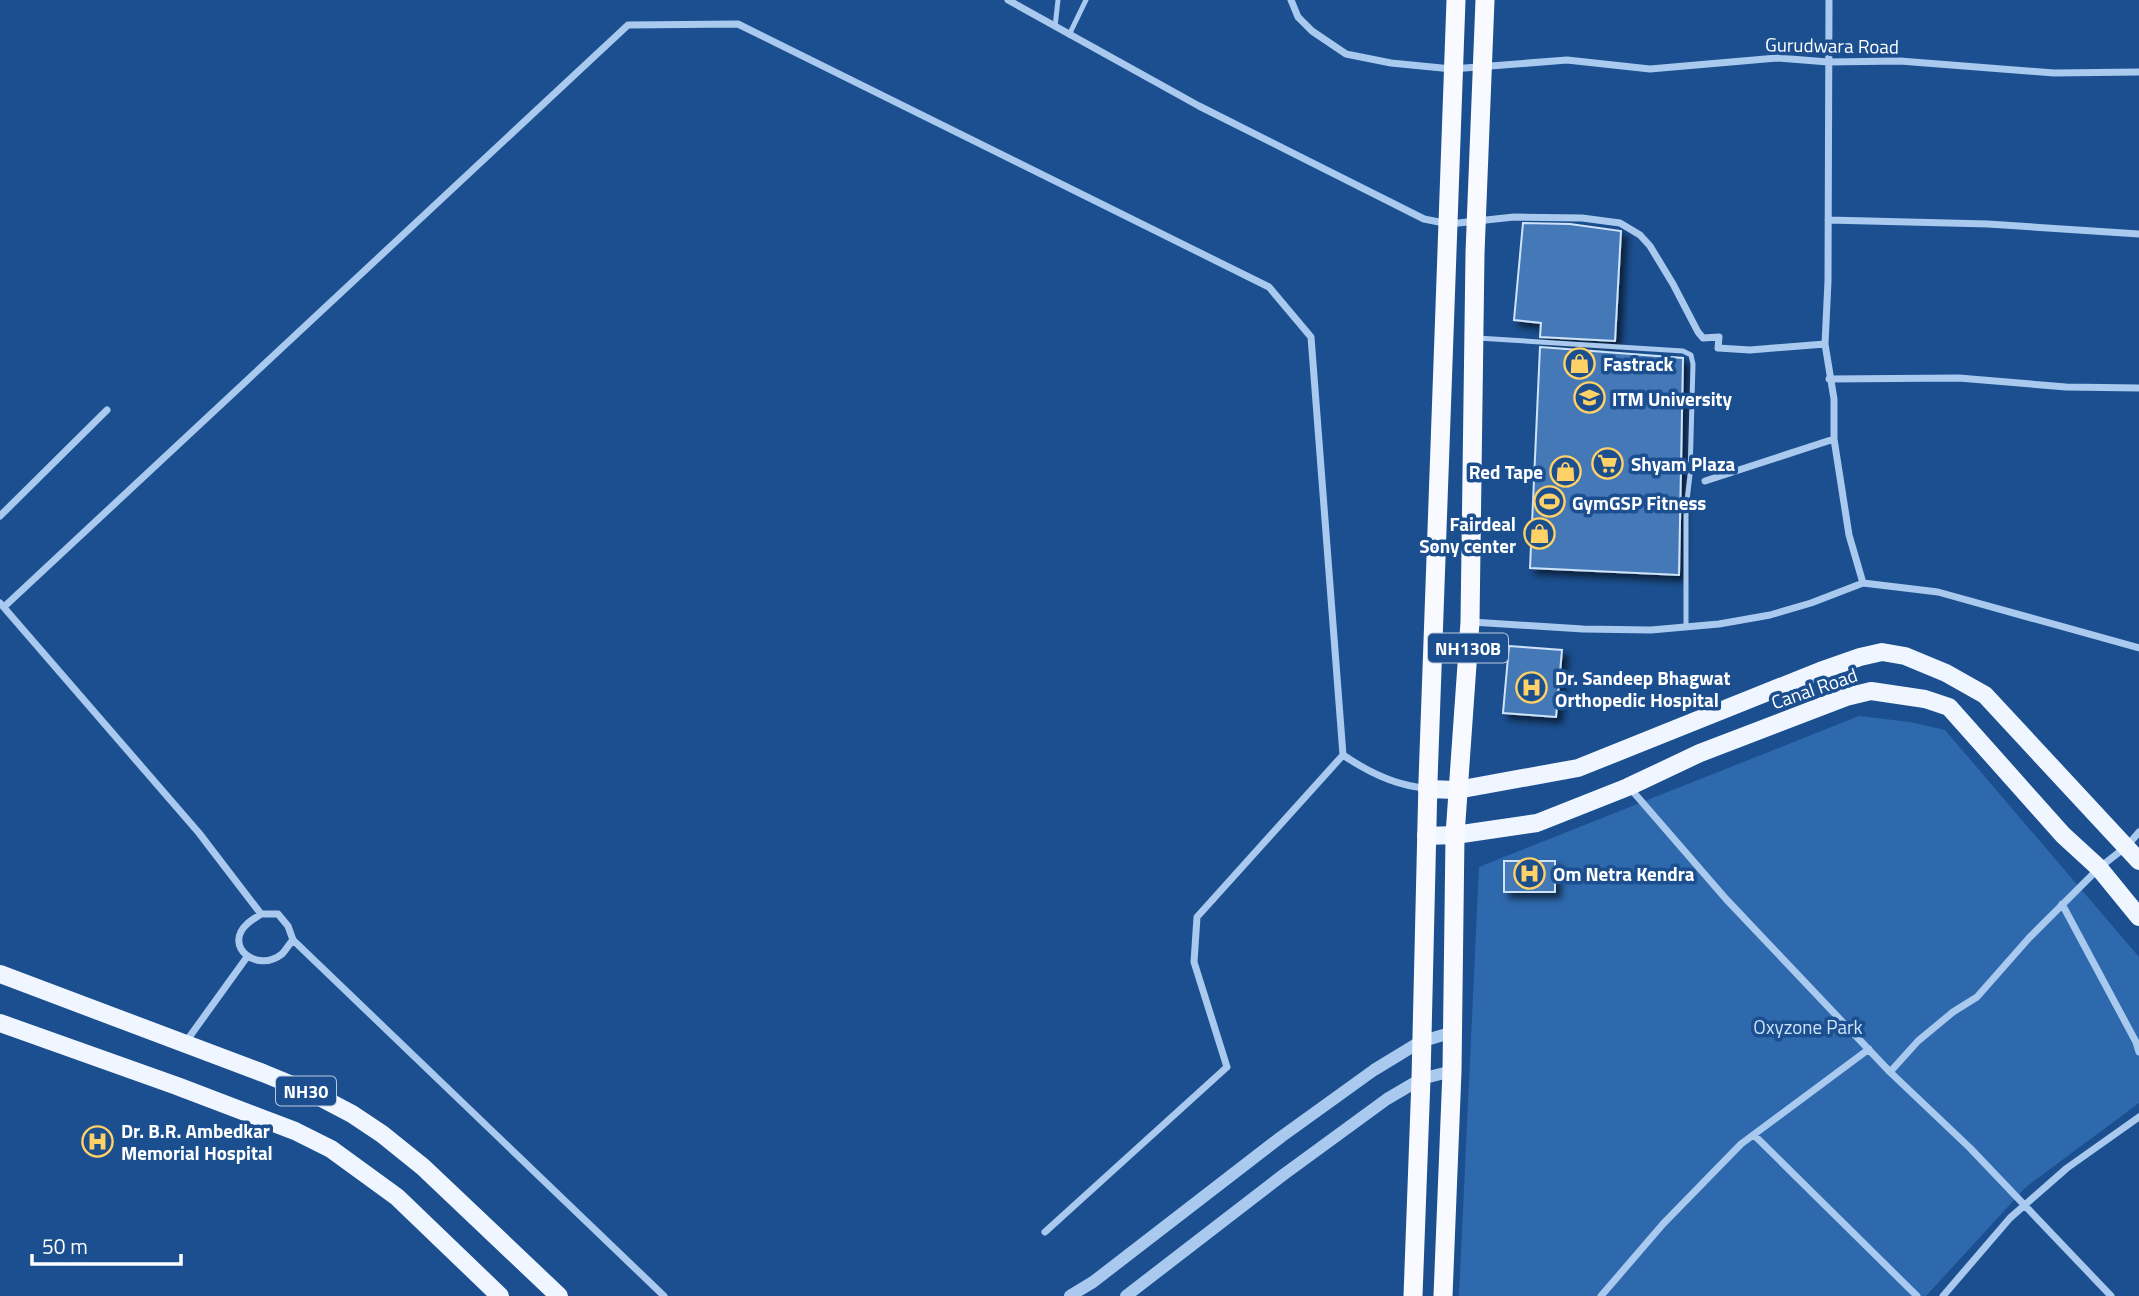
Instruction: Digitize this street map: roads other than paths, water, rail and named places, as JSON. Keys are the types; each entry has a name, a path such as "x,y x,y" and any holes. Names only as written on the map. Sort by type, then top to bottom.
{"highway":[{"name":"NH130B","path":"1413,1296 1427,789 1456,0"},
{"name":"NH130B","path":"1443,1296 1452,1071 1455,835 1470,622 1476,221 1485,0"}],"main road":[{"name":"Canal Road","path":"1427,789 1457,790 1578,768 1820,671 1860,656 1882,652 1905,656 1926,664 1985,695 2133,839 2139,861"},
{"name":"Canal Road","path":"1426,836 1455,835 1537,822 1628,787 1700,753 1846,697 1871,691 1895,693 1949,707 2063,835 2099,868 2139,917"},
{"name":"NH30","path":"0,974 314,1094 352,1114 423,1167 559,1296"},
{"name":"NH30","path":"0,1023 177,1086 295,1131 331,1149 397,1197 500,1296"}],"street":[{"path":"1008,0 1199,106 1424,219 1448,224 1514,217 1582,218 1620,223 1640,235 1650,246 1698,332 1703,338 1719,337 1718,348 1786,349 1825,344"},
{"name":"Gurudwara Road","path":"1291,0 1298,17 1312,31 1346,54 1391,63 1452,69 1567,61 1650,69 1777,58 1828,62 1900,61 2054,72 2139,72"},
{"path":"1829,0 1828,281 1825,344 1834,399 1834,439 1849,535 1863,583"},
{"path":"261,914 199,833 2,605 628,25 738,24 1269,287 1311,337 1343,755 1197,917 1194,962 1227,1067 1045,1231"},
{"path":"1828,220 1988,225 2139,234"},
{"path":"1829,379 1958,378 2066,387 2139,388"},
{"path":"0,516 107,410"},
{"path":"1704,481 1834,439"},
{"path":"1470,622 1611,630 1651,630 1719,624 1770,615 1863,583 1938,592 2139,648"},
{"path":"1343,755 1365,770 1406,787 1427,789"},
{"path":"1628,787 1726,899 1890,1072 1970,1148 2111,1296"},
{"path":"1890,1072 1918,1041 1952,1012 1977,997 2029,938 2099,868 2133,839"},
{"path":"2063,904 2107,984 2139,1052"},
{"path":"293,940 281,954 262,962 247,957 240,947 240,935 245,925 261,914 278,914 288,926 293,940 664,1296"},
{"path":"184,1043 247,957"},
{"path":"1070,1296 1093,1282 1154,1233 1374,1070 1420,1042 1453,1032"},
{"path":"1601,1296 1663,1224 1741,1144 1869,1049"},
{"path":"1126,1296 1326,1143 1387,1100 1421,1079 1452,1071"},
{"path":"1943,1296 2010,1218 2067,1168 2139,1116"},
{"path":"1754,1135 1917,1296"}],"lane":[{"path":"1055,27 1058,0"},
{"path":"1069,35 1086,0"},
{"path":"1474,337 1683,351 1691,355 1693,364 1686,509 1686,626"}],"place":[{"name":"Fastrack","path":"1580,363"},
{"name":"ITM University","path":"1589,398"},
{"name":"Shyam Plaza","path":"1608,463"},
{"name":"Red Tape","path":"1566,471"},
{"name":"GymGSP Fitness","path":"1549,502"},
{"name":"Fairdeal Sony center","path":"1539,534"},
{"name":"Dr. Sandeep Bhagwat Orthopedic Hospital","path":"1532,688"},
{"name":"Om Netra Kendra","path":"1530,873"},
{"name":"Dr. B.R. Ambedkar Memorial Hospital","path":"98,1141"}],"park label":[{"name":"Oxyzone Park","path":"1808,1026"}]}
